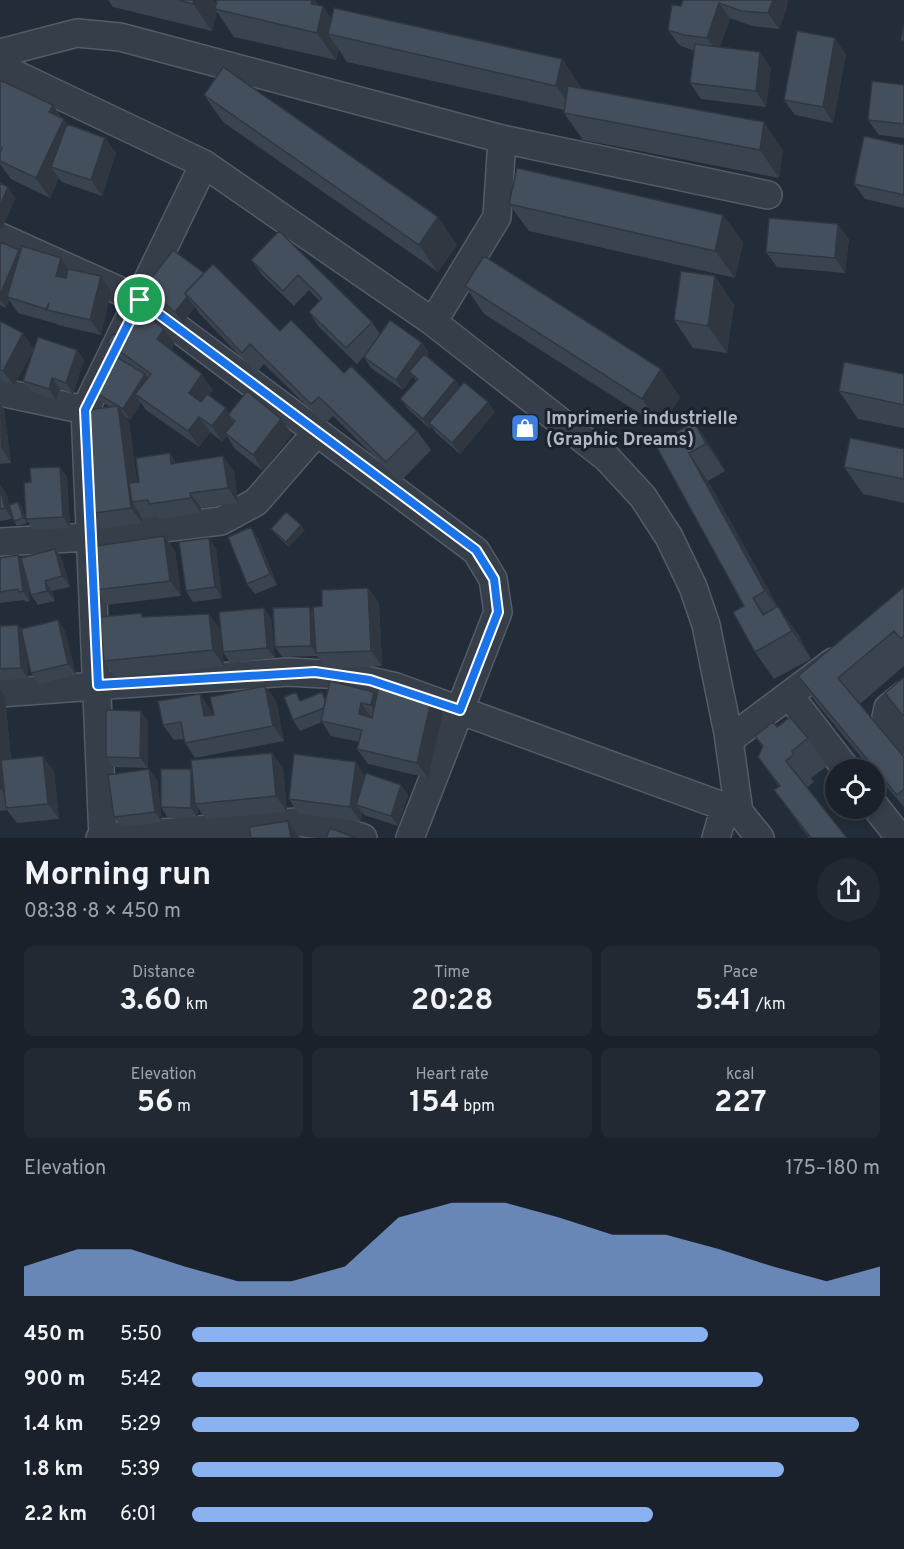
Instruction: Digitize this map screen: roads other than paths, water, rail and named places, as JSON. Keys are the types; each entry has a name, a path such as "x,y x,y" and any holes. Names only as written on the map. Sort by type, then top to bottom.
{"street":[{"path":"0,53 77,33 120,38 502,139 768,195"},
{"path":"0,67 204,164 433,322 607,458 643,497 669,537 706,625 729,740 732,810 716,838"},
{"path":"433,322 497,217 502,139"},
{"path":"204,164 85,410 89,537 98,685 102,838 297,822 329,826 363,838"},
{"path":"0,237 140,300 476,550 494,579 498,612 410,838"},
{"path":"0,392 85,410"},
{"path":"0,542 89,537 201,525 240,513 271,487 316,433"},
{"path":"729,740 856,645"},
{"path":"0,693 315,672 370,680 460,710 732,810 760,838"},
{"path":"789,695 838,759"},
{"path":"904,695 888,708 886,717 904,741"},
{"path":"885,819 900,838"}],"place":[{"name":"Imprimerie industrielle (Graphic Dreams)","path":"525,428"}]}
